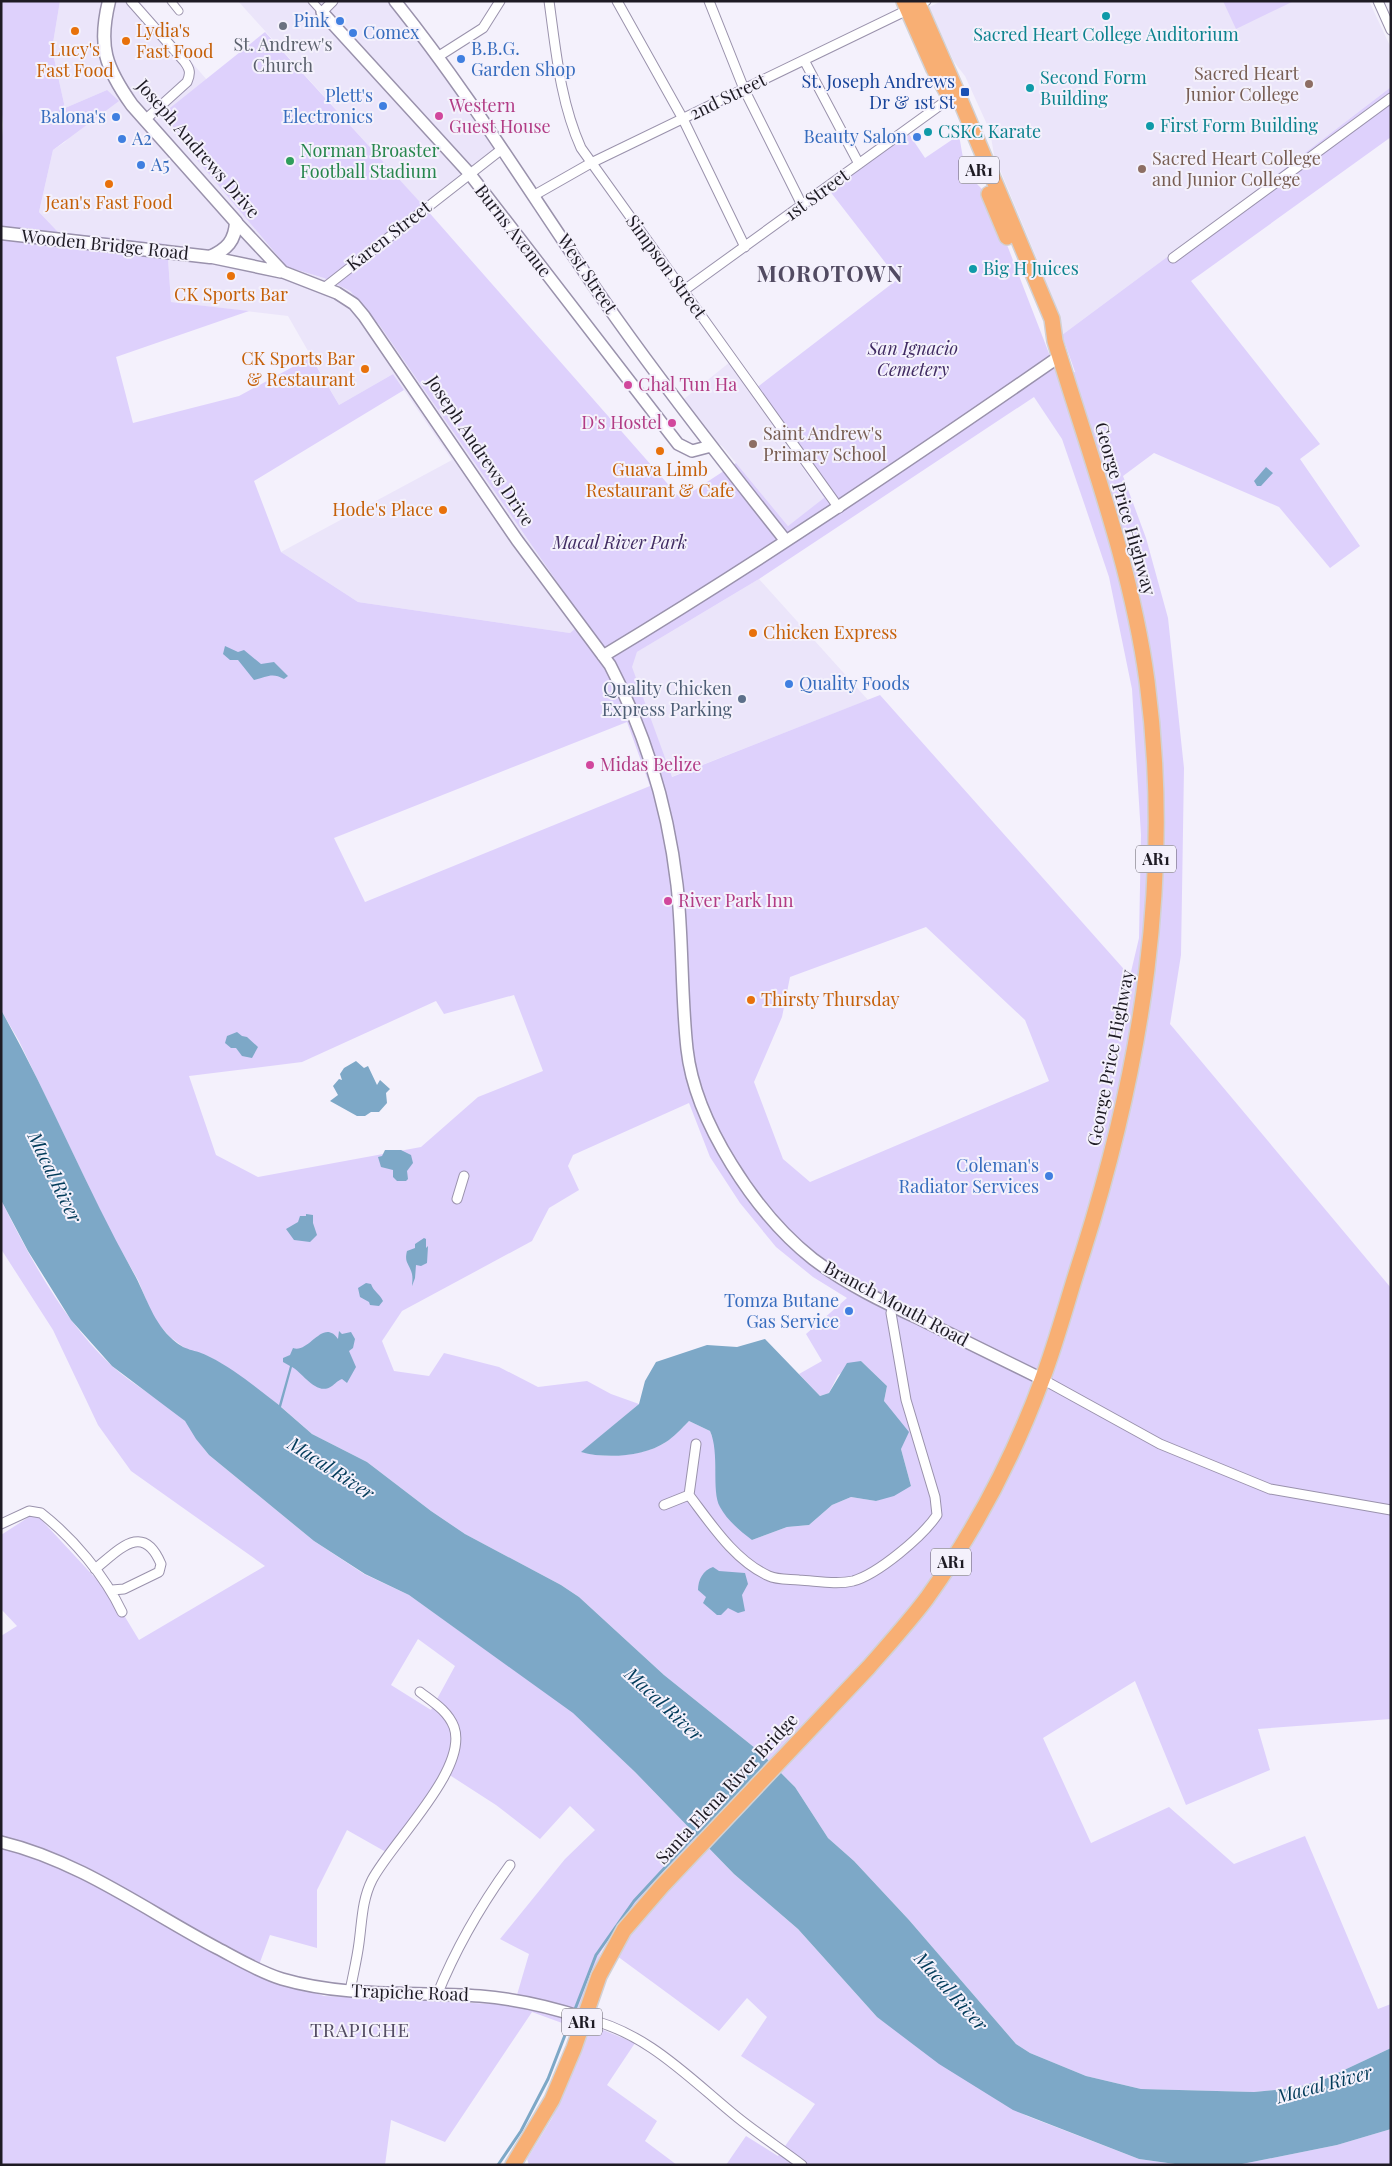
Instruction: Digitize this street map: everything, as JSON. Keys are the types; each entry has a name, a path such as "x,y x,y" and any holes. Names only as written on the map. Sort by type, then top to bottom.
{"highway":[{"name":"AR1","path":"914,4 934,68 950,98 1043,323 1054,338"},
{"name":"AR1","path":"914,4 956,90 1052,319 1054,338"},
{"name":"George Price Highway","path":"820,1719 899,1633 949,1566 986,1502 1042,1379 1103,1186 1127,1090 1149,964 1157,832 1150,707 1134,608 1119,544 1054,338"},
{"name":"Santa Elena River Bridge","path":"584,2018 614,1944 633,1917 820,1719"},
{"name":"AR1","path":"517,2162 552,2100 574,2048 584,2018"}],"main road":[{"name":"Joseph Andrews Drive","path":"109,1 102,32 102,43 108,62 124,94 236,222"},
{"path":"210,257 230,244 234,238 236,222"},
{"name":"Wooden Bridge Road","path":"1,233 210,257"}],"street":[{"path":"131,1 190,68 187,82 146,119"},
{"path":"170,1 180,11"},
{"name":"Burns Avenue","path":"312,1 469,173 678,444 692,451 711,446"},
{"path":"322,12 333,1"},
{"name":"West Street","path":"395,1 439,56 617,319 711,446 786,541"},
{"path":"439,56 483,28 500,1"},
{"name":"Simpson Street","path":"549,1 559,74 568,112 581,148 796,446 838,508"},
{"path":"618,1 683,119 745,247"},
{"path":"710,1 744,89 802,205"},
{"path":"1378,1 1391,30"},
{"name":"2nd Street","path":"533,196 591,163 804,60 914,4"},
{"path":"804,60 859,164"},
{"name":"1st Street","path":"683,291 950,98"},
{"path":"1173,258 1391,98"},
{"name":"Karen Street","path":"324,288 502,149"},
{"name":"Joseph Andrews Drive","path":"236,222 283,272 346,298 364,316 517,540 603,656"},
{"path":"210,257 283,272"},
{"path":"603,656 838,508 1060,356"},
{"name":"Branch Mouth Road","path":"603,656 621,685 644,740 664,804 679,908 687,1050 691,1072 711,1126 741,1179 790,1238 834,1274 893,1306 1042,1379 1160,1444 1270,1489 1391,1510"},
{"path":"457,1199 464,1176"},
{"path":"696,1444 689,1495 729,1545 745,1561 770,1577 834,1583 854,1580 874,1570 912,1544 937,1515 935,1497 906,1400 891,1313 893,1306"},
{"path":"664,1505 689,1495"},
{"path":"1,1524 29,1511 41,1514 95,1569 112,1590 122,1612"},
{"path":"95,1569 130,1543 142,1541 151,1546 161,1564 160,1572 124,1589 112,1590"},
{"path":"350,1991 360,1942 361,1918 372,1881 419,1815 452,1762 456,1751 456,1739 450,1718 420,1692"},
{"name":"Trapiche Road","path":"1,1842 30,1850 84,1874 266,1974 320,1989 505,1999 611,2026 660,2053 736,2117 802,2165"},
{"path":"437,1995 461,1943 488,1895 510,1865"}],"shaded area":[{"path":"60,1 139,1 207,80 161,117 287,267 324,278 350,291 380,326 584,621 570,633 358,602 281,552 452,460 393,374 339,405 288,316 171,302 167,244 58,232 39,212 53,150 65,142 107,90 65,108 52,49"},
{"path":"238,1 394,1 502,151 424,207"},
{"name":"Sacred Heart College and Junior College","path":"942,1 1369,1 1391,48 1391,87 1233,208 1062,335 1039,264 994,155 990,131 965,76 954,62 929,7"},
{"name":"Saint Andrew's Primary School","path":"730,362 824,499 788,526 722,446 715,442 684,399"},
{"path":"759,579 868,700 671,777 631,667 637,652"}],"green space":[{"path":"1,1 60,1 52,49 65,108 107,90 119,101 53,150 39,212 58,232 167,244 171,302 249,311 116,357 133,423 239,396 311,357 339,405 393,374 404,390 254,481 281,552 358,602 570,633 584,621 380,326 350,291 324,278 287,267 160,116 265,32 419,201 681,499 736,463 788,526 824,498 751,392 898,279 829,190 909,134 925,158 959,135 963,158 972,179 984,191 1004,237 1057,374 1075,372 1062,335 1233,208 1391,87 1391,137 1191,281 1320,444 1300,459 1360,546 1330,568 1279,507 1154,453 1123,476 1146,538 1168,618 1184,768 1181,955 1170,1024 1391,1288 1391,1719 1258,1729 1270,1770 1186,1805 1135,1681 1043,1738 1091,1843 1169,1807 1234,1864 1305,1836 1378,2009 1391,2004 1391,2048 1325,2079 1295,2088 1254,2092 1141,2089 1086,2076 1030,2053 1016,2044 909,1920 854,1861 828,1838 795,1787 760,1752 664,1675 579,1597 561,1585 465,1534 431,1511 367,1462 312,1434 279,1405 222,1364 208,1356 190,1352 170,1337 154,1319 138,1280 111,1233 19,1041 1,1010 1,149 3,125 1,103","holes":["1034,397 1062,439 1109,577 1132,689 1141,835 1139,938 1130,976 880,695 672,777 632,667 637,652 759,579","627,722 650,786 365,902 334,838","926,927 1025,1020 1049,1081 810,1182 783,1159 754,1082 782,1017 790,977","514,995 543,1071 478,1097 421,1147 258,1177 216,1155 189,1076 302,1062 436,1001 444,1014","689,1103 710,1157 740,1203 776,1247 813,1277 847,1298 806,1334 822,1361 799,1374 820,1396 829,1393 838,1375 861,1361 887,1386 884,1401 901,1449 911,1486 876,1501 851,1497 832,1505 809,1525 787,1527 752,1540 716,1475 715,1444 710,1431 689,1421 675,1435 658,1447 625,1455 591,1454 582,1452 639,1404 611,1394 587,1381 538,1387 499,1367 444,1353 429,1376 394,1371 382,1341 402,1311 532,1241 549,1208 579,1190 568,1166 573,1155"]},
{"path":"1223,1 1294,1 1236,29"},
{"path":"1,1200 36,1267 63,1309 94,1348 112,1366 176,1413 188,1424 209,1455 314,1541 364,1574 409,1595 573,1712 635,1772 734,1874 798,1929 877,2017 1002,2103 1027,2116 1139,2159 1182,2165 726,2165 746,2136 778,2156 815,2104 741,2056 767,2017 747,1998 719,2031 617,1956 656,1882 621,1920 601,1952 573,2027 532,2012 445,2142 391,2120 385,2165 1,2165 1,1636 17,1626 1,1609 1,1535 35,1513 113,1597 139,1640 265,1566 131,1471 98,1425 53,1330 1,1249","holes":["418,1639 455,1666 431,1710 391,1685","448,1774 496,1805 540,1839 570,1806 595,1830 565,1859 500,1939 529,1954 514,2005 324,1996 256,1973 270,1935 317,1948 317,1890 347,1830 393,1856"]},
{"path":"591,2025 635,2043 607,2085 657,2121 645,2141 677,2165 529,2165 527,2159 552,2118"},
{"path":"1391,2129 1391,2165 1237,2165 1337,2145"}],"water":[{"path":"1266,467 1273,473 1261,486 1257,486 1254,481"},
{"path":"225,646 238,652 244,650 261,664 274,662 288,676 284,679 273,675 254,680 238,660 230,660 223,654"},
{"name":"Macal River","path":"1,1010 153,1314 163,1330 181,1346 204,1354 228,1367 279,1405 290,1366 283,1362 283,1358 290,1355 293,1348 305,1346 321,1334 332,1333 338,1339 339,1331 342,1334 351,1332 355,1339 353,1348 349,1351 356,1367 347,1383 342,1379 326,1389 321,1389 310,1383 292,1367 281,1407 312,1434 367,1462 431,1511 465,1534 561,1585 579,1597 664,1675 760,1752 795,1787 828,1838 854,1861 909,1920 1016,2044 1030,2053 1086,2076 1141,2089 1254,2092 1295,2088 1325,2079 1391,2048 1391,2129 1337,2145 1237,2165 1182,2165 1139,2159 1013,2110 939,2064 877,2017 798,1929 734,1874 635,1772 573,1713 409,1595 365,1574 314,1541 209,1455 185,1421 112,1366 71,1320 28,1251 1,1200"},
{"path":"237,1032 247,1037 258,1047 252,1058 242,1056 236,1048 231,1048 225,1043 227,1036"},
{"path":"356,1061 364,1068 368,1066 377,1085 380,1080 390,1089 386,1093 387,1103 379,1112 357,1116 330,1101 338,1095 333,1086 339,1079 342,1080 340,1074 344,1068"},
{"path":"385,1150 401,1150 411,1155 413,1163 407,1171 408,1179 406,1181 397,1181 393,1177 393,1170 381,1167 378,1157 382,1156"},
{"path":"306,1214 313,1215 313,1223 317,1235 310,1242 294,1240 286,1229 298,1222 300,1216 306,1216"},
{"path":"424,1238 426,1239 426,1248 428,1246 427,1263 421,1266 416,1265 412,1286 412,1274 406,1258 407,1251 415,1248 415,1244"},
{"path":"366,1283 371,1284 383,1301 379,1306 370,1305 369,1302 360,1297 358,1288"},
{"path":"765,1339 820,1396 829,1393 847,1363 861,1361 887,1386 884,1401 909,1432 901,1449 911,1486 894,1496 876,1501 851,1497 832,1505 809,1525 787,1527 752,1540 726,1516 717,1500 715,1450 710,1431 689,1421 669,1440 647,1451 613,1456 581,1452 639,1404 645,1381 656,1362 707,1345 737,1347"},
{"path":"713,1567 719,1571 745,1573 748,1584 742,1595 745,1611 738,1613 728,1608 721,1615 717,1615 703,1603 706,1597 698,1590 699,1583 704,1573"}],"waterway":[{"path":"498,2165 521,2131 548,2079 596,1955 634,1901 698,1832"}],"place":[{"name":"Sacred Heart College Auditorium","path":"1106,16"},
{"name":"Pink","path":"340,21"},
{"name":"St. Andrew's Church","path":"283,26"},
{"name":"Lucy's Fast Food","path":"75,31"},
{"name":"Comex","path":"353,33"},
{"name":"Lydia's Fast Food","path":"126,41"},
{"name":"B.B.G. Garden Shop","path":"461,59"},
{"name":"Sacred Heart Junior College","path":"1309,84"},
{"name":"Second Form Building","path":"1030,88"},
{"name":"St. Joseph Andrews Dr & 1st St","path":"965,92"},
{"name":"Plett's Electronics","path":"383,106"},
{"name":"Western Guest House","path":"439,116"},
{"name":"Balona's","path":"116,117"},
{"name":"First Form Building","path":"1150,126"},
{"name":"CSKC Karate","path":"928,132"},
{"name":"Beauty Salon","path":"917,137"},
{"name":"A2","path":"122,139"},
{"name":"Norman Broaster Football Stadium","path":"290,161"},
{"name":"A5","path":"141,165"},
{"name":"Sacred Heart College and Junior College","path":"1142,169"},
{"name":"Jean's Fast Food","path":"109,184"},
{"name":"Big H Juices","path":"973,269"},
{"name":"CK Sports Bar","path":"231,276"},
{"name":"CK Sports Bar & Restaurant","path":"365,369"},
{"name":"Chal Tun Ha","path":"628,385"},
{"name":"D's Hostel","path":"672,423"},
{"name":"Saint Andrew's Primary School","path":"753,444"},
{"name":"Guava Limb Restaurant & Cafe","path":"660,451"},
{"name":"Hode's Place","path":"443,510"},
{"name":"Chicken Express","path":"753,633"},
{"name":"Quality Foods","path":"789,684"},
{"name":"Quality Chicken Express Parking","path":"742,699"},
{"name":"Midas Belize","path":"590,765"},
{"name":"River Park Inn","path":"668,901"},
{"name":"Thirsty Thursday","path":"751,1000"},
{"name":"Coleman's Radiator Services","path":"1049,1176"},
{"name":"Tomza Butane Gas Service","path":"849,1311"}],"district":[{"name":"MOROTOWN","path":"830,274"},
{"name":"TRAPICHE","path":"360,2030"}],"park label":[{"name":"San Ignacio Cemetery","path":"913,359"},
{"name":"Macal River Park","path":"620,543"}]}
